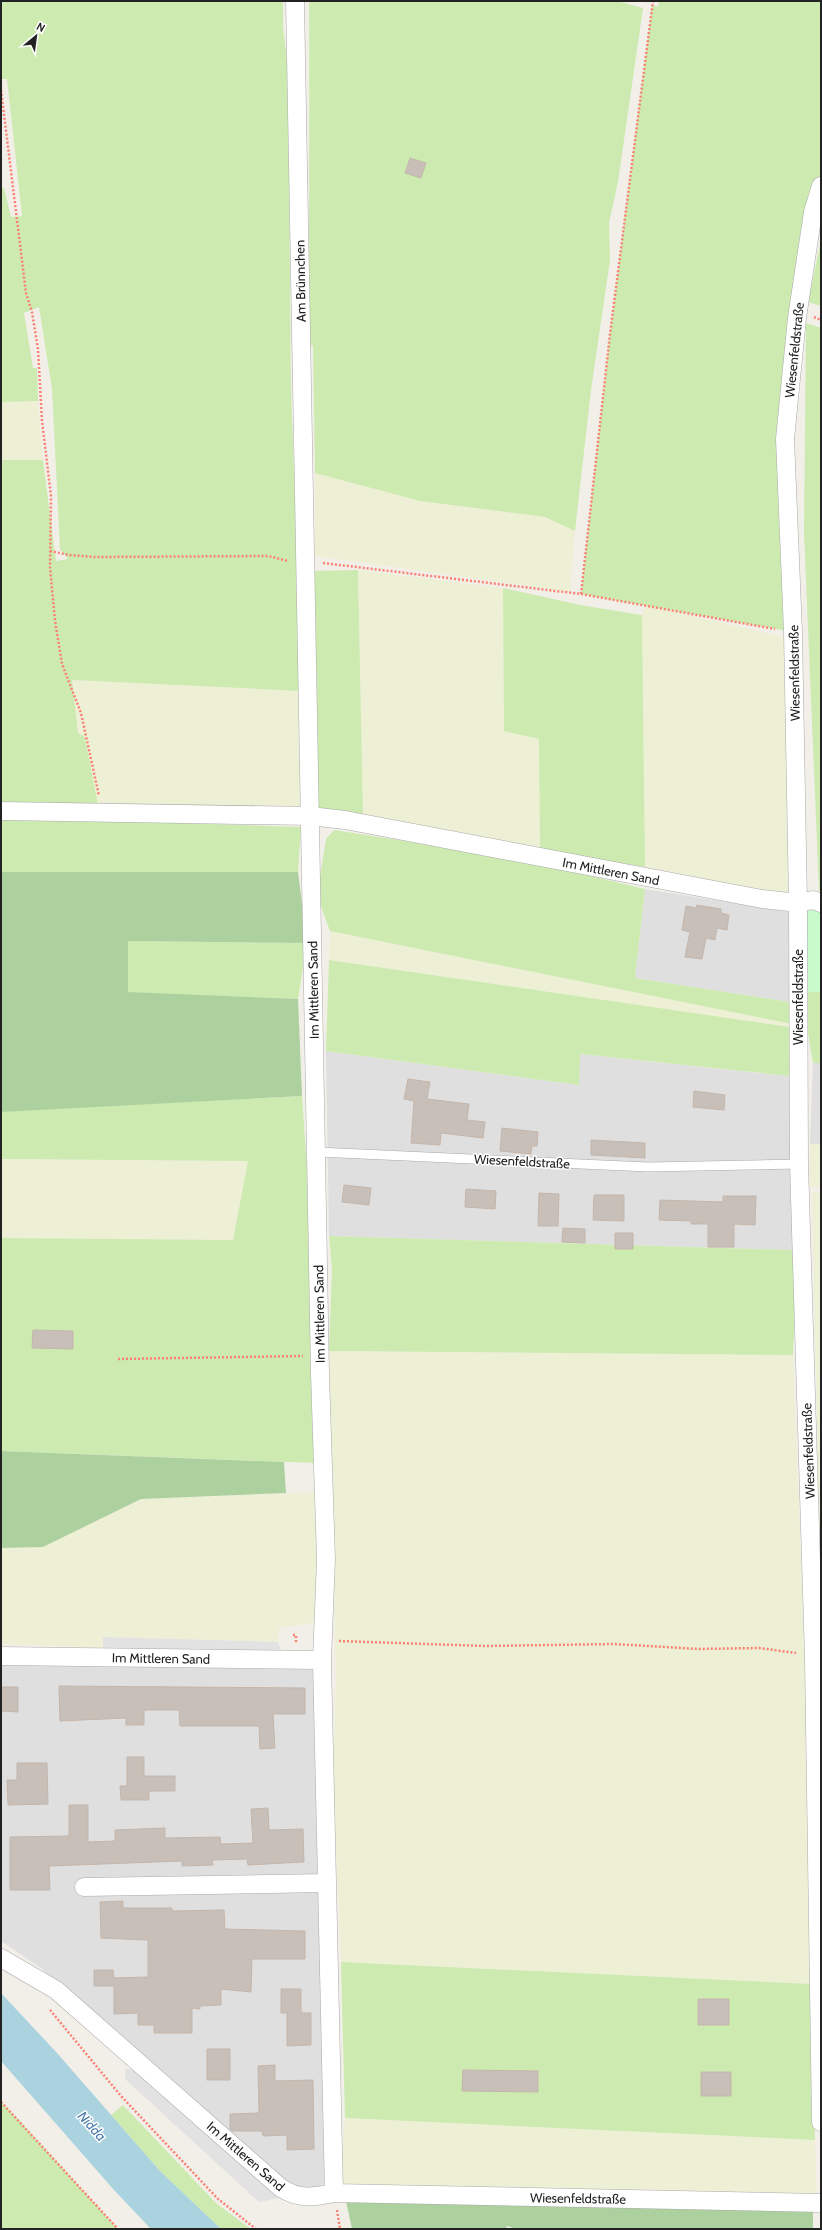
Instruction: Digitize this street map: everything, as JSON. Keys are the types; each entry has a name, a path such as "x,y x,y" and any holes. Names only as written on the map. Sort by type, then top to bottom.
{"street":[{"name":"Am Brünnchen","path":"295,1 310,816"},
{"name":"Wiesenfeldstraße","path":"821,186 813,212 798,311 785,440 793,632 798,903 799,1164 814,1659 821,2122"},
{"path":"1,811 310,816"},
{"name":"Im Mittleren Sand","path":"1,1958 56,1990 282,2188 292,2194 302,2197 334,2193 322,1660 324,1641 326,1559 320,1356 310,816 345,820 762,899 798,903 813,900 821,903"},
{"name":"Im Mittleren Sand","path":"1,1656 322,1660"},
{"path":"84,1887 326,1883"},
{"name":"Wiesenfeldstraße","path":"334,2193 821,2203"}],"lane":[{"name":"Wiesenfeldstraße","path":"317,1152 648,1167 799,1164"}],"path":[{"path":"580,594 653,1"},
{"path":"1,90 26,293 32,312 38,349 42,421 52,496 50,550 55,621 62,664 81,713 102,812"},
{"path":"50,550 69,555 95,558 268,556 290,561 306,561 580,594 793,632"},
{"path":"118,1359 320,1356"},
{"path":"324,1641 485,1646 614,1644 699,1648 759,1648 806,1654 814,1659"},
{"path":"46,2006 127,2102 218,2199 256,2229"},
{"path":"1,2102 118,2229"}],"shaded area":[{"path":"645,889 789,912 790,1002 635,978"},
{"path":"326,1051 579,1085 579,1054 789,1076 793,1250 329,1236"},
{"path":"813,1063 821,1063 821,1144 810,1144"},
{"path":"103,1637 278,1642 285,1659 103,1657"},
{"path":"1,1660 302,1663 318,1671 329,2177 318,2189 298,2189 280,2177 208,2118 41,1968 1,1941"},
{"path":"125,2069 140,2070 285,2197 259,2202 125,2079"}],"green space":[{"path":"1,1 283,1 283,26 288,70 291,389 302,691 72,680 78,733 85,737 98,805 1,805 1,460 43,460 56,561 68,559 60,549 52,389 39,307 24,313 33,368 37,368 38,401 1,402 1,188 4,188 11,217 22,216 7,79 1,79"},
{"path":"309,1 617,1 643,8 618,182 609,223 610,260 591,390 575,531 545,517 420,501 315,473 313,346 310,345 309,302"},
{"path":"659,1 821,1 821,186 785,439 793,632 581,594 610,334 652,5 658,7"},
{"path":"821,240 821,306 808,302"},
{"path":"806,323 821,328 821,891 819,891 804,532"},
{"path":"38,401 43,460 1,460 1,402"},
{"path":"315,473 420,501 545,517 575,531 570,592 315,556"},
{"path":"358,570 503,588 504,731 539,739 540,850 363,815"},
{"path":"358,570 363,815 316,810 309,571"},
{"path":"503,588 580,605 642,615 645,867 540,850 539,739 504,731"},
{"path":"646,605 787,638 791,896 645,867 642,615"},
{"path":"72,680 302,691 300,810 98,805 85,737 78,733"},
{"path":"37,818 301,827 298,872 1,872 1,820"},
{"path":"334,830 515,858 645,889 635,978 790,1002 792,1024 330,931 317,896 326,839"},
{"path":"1,872 298,872 307,943 128,941 128,992 298,999 302,1096 1,1112"},
{"path":"810,906 821,908 821,992 801,992 802,911"},
{"path":"330,931 792,1024 790,1027 329,960"},
{"path":"128,941 307,943 298,999 128,993"},
{"path":"329,960 790,1027 792,1024 789,1076 580,1054 579,1085 326,1051"},
{"path":"801,992 821,992 821,1063 813,1063"},
{"path":"302,1096 312,1242 316,1463 1,1451 1,1238 233,1240 248,1161 1,1159 1,1111"},
{"path":"810,1144 821,1144 821,1187 809,1186"},
{"path":"1,1159 248,1161 233,1240 1,1238"},
{"path":"812,1193 821,1193 821,1606"},
{"path":"329,1236 793,1250 796,1288 793,1355 329,1351 332,1269"},
{"path":"329,1351 793,1355 806,1688 811,1984 341,1962 333,1787 336,1674"},
{"path":"1,1451 284,1462 286,1493 141,1499 43,1547 1,1548"},
{"path":"316,1492 317,1612 313,1623 279,1628 278,1642 104,1637 103,1648 1,1644 1,1548 43,1547 141,1499"},
{"path":"341,1962 811,1984 815,2140 345,2118"},
{"path":"1,2102 17,2118 118,2229 1,2229"},
{"path":"123,2105 217,2204 251,2229 221,2229 160,2171 111,2115"},
{"path":"345,2118 815,2140 817,2198 341,2186"},
{"path":"346,2201 813,2208 813,2229 516,2229 507,2226 506,2229 352,2229"}],"water":[{"name":"Nidda","path":"1,1993 57,2053 160,2171 221,2229 151,2229 114,2190 1,2061"}],"building":[{"path":"410,158 426,163 421,178 405,173"},
{"path":"697,905 721,909 721,913 729,915 727,930 717,928 715,940 706,938 702,959 685,957 690,932 682,930 686,906 696,908"},
{"path":"408,1079 430,1082 427,1099 469,1104 467,1120 485,1122 483,1138 441,1133 440,1145 411,1143 414,1101 404,1099"},
{"path":"694,1091 725,1095 724,1110 693,1107"},
{"path":"502,1128 538,1132 537,1146 532,1146 531,1154 500,1151"},
{"path":"591,1140 645,1143 645,1158 591,1155"},
{"path":"344,1185 371,1188 369,1205 342,1202"},
{"path":"466,1189 496,1191 495,1209 465,1207"},
{"path":"539,1193 559,1194 558,1226 538,1226"},
{"path":"594,1195 624,1195 624,1221 593,1220"},
{"path":"723,1196 756,1196 755,1225 734,1224 734,1247 708,1247 708,1224 691,1224 691,1221 659,1220 660,1200 723,1202"},
{"path":"563,1228 585,1229 585,1243 562,1242"},
{"path":"615,1233 633,1233 633,1249 615,1249"},
{"path":"33,1330 73,1331 73,1349 32,1348"},
{"path":"59,1686 305,1688 305,1714 273,1714 275,1748 260,1749 259,1726 180,1726 179,1710 144,1710 144,1725 126,1725 126,1718 60,1721"},
{"path":"1,1687 18,1687 18,1712 1,1711"},
{"path":"127,1757 144,1757 144,1776 175,1776 175,1791 149,1791 149,1800 121,1800 120,1786 127,1786"},
{"path":"17,1763 47,1763 48,1804 8,1805 7,1780 17,1780"},
{"path":"69,1805 88,1805 88,1842 115,1841 115,1830 165,1828 165,1838 220,1837 221,1844 253,1843 251,1809 268,1808 269,1830 303,1829 304,1862 248,1865 247,1859 212,1860 213,1865 182,1866 182,1861 49,1866 50,1890 10,1890 10,1837 69,1836"},
{"path":"123,1901 123,1908 172,1908 172,1911 224,1910 225,1929 305,1931 305,1959 252,1959 251,1992 221,1989 221,2005 200,2006 200,2009 192,2008 192,2033 154,2033 154,2025 138,2025 138,2013 114,2014 114,1986 94,1986 94,1970 113,1970 114,1978 148,1977 148,1940 101,1938 100,1902"},
{"path":"281,1989 301,1989 301,2013 311,2013 311,2045 287,2046 287,2013 281,2013"},
{"path":"698,1999 729,1999 729,2025 698,2025"},
{"path":"207,2049 230,2049 230,2080 207,2080"},
{"path":"275,2065 275,2081 313,2080 314,2149 287,2150 287,2135 263,2136 262,2131 232,2131 230,2129 230,2114 259,2113 258,2066"},
{"path":"463,2070 538,2071 538,2092 462,2091"},
{"path":"701,2072 731,2072 731,2096 701,2096"}]}
